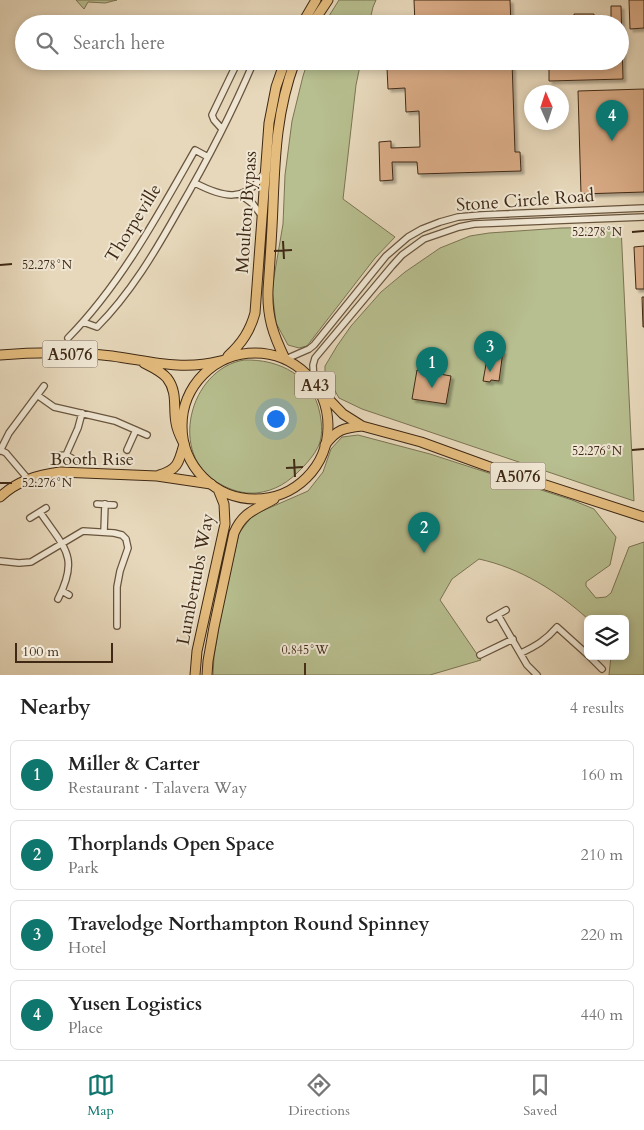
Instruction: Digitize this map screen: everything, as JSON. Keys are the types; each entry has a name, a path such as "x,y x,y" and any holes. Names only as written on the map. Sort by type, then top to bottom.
{"main road":[{"path":"307,15 316,0"},
{"path":"318,15 328,0"},
{"name":"Moulton Bypass","path":"223,360 246,336 255,312 268,123 282,70"},
{"name":"Moulton Bypass","path":"285,359 270,322 268,290 278,129 281,106 292,70"},
{"name":"A43","path":"256,353 285,359 301,369 315,384 321,395 327,414 328,435 320,460 299,484 285,492 272,497 251,498 231,495 214,487 194,467 183,443 182,418 188,395 201,376 223,360 238,354 256,353"},
{"name":"A5076","path":"0,356 81,354 190,366 223,360"},
{"name":"A5076","path":"139,361 158,371 172,385 175,396 175,422 183,443"},
{"name":"A5076","path":"315,384 343,414 362,426 421,442 504,472 644,517"},
{"name":"A5076","path":"325,445 332,435 338,431 349,427 362,426"},
{"name":"Booth Rise","path":"157,476 173,470 180,458 183,443"},
{"name":"Booth Rise","path":"0,497 28,479 60,472 157,476 214,487"},
{"name":"Lumbertubs Way","path":"195,675 197,651 224,524 224,504 214,487"},
{"name":"Lumbertubs Way","path":"207,675 208,661 229,554 238,522 245,514 285,492"}],"street":[{"path":"222,129 212,115 234,70"},
{"name":"Thorpeville","path":"83,322 96,326 129,290 158,246 195,183 250,70"},
{"name":"Thorpeville","path":"68,338 83,322 126,265 195,150 208,157"},
{"path":"195,183 212,192 241,194 252,189 264,172"},
{"path":"241,194 253,204 261,215"},
{"name":"Stone Circle Road","path":"285,359 309,350 386,256 408,237 422,229 458,217 644,208"},
{"name":"Stone Circle Road","path":"315,384 313,365 330,339 402,255 424,240 445,231 474,224 644,217"},
{"name":"Booth Rise","path":"28,479 6,453 0,450 44,386"},
{"path":"37,395 54,407 115,421 147,436"},
{"path":"66,455 82,414"},
{"path":"127,450 136,430"},
{"path":"55,456 66,455 75,460"},
{"path":"97,504 114,505"},
{"path":"104,532 105,504"},
{"path":"30,518 46,508"},
{"path":"40,512 68,555 68,576 58,599"},
{"path":"0,561 31,562 83,531 122,535 128,545 117,587 117,626"},
{"path":"62,591 69,595"},
{"path":"490,619 506,610"},
{"path":"498,615 527,665 537,675"},
{"path":"521,653 537,646 557,627 584,652"},
{"path":"480,655 513,639"},
{"path":"592,660 602,669"}],"green space":[{"path":"76,0 117,0 105,3 88,2 84,9"},
{"path":"339,0 376,0 371,15 330,15"},
{"path":"305,70 359,70 343,199 395,237 375,258 307,346 299,348 288,345 276,323 272,289 283,224 285,175 292,121"},
{"path":"621,227 634,501 362,409 339,398 325,373 325,366 337,346 351,326 381,292 405,272 440,248 470,236 489,233 561,228"},
{"path":"244,360 270,363 293,372 310,389 316,401 321,422 320,443 315,453 306,463 292,478 281,485 256,493 228,488 204,471 194,454 190,435 192,415 198,396 210,379 225,367"},
{"path":"358,435 430,454 572,500 594,509 616,537 610,565 586,582 586,586 596,598 606,597 611,593 629,547 644,542 644,675 609,675 611,660 629,660 629,615 584,616 564,599 537,582 509,568 479,559 452,579 440,600 481,660 430,675 213,675 214,656 222,608 239,533 253,515 308,491 323,472 331,449 342,437"}],"building":[{"path":"414,0 510,0 511,15 415,15"},
{"path":"629,0 644,0 644,28 630,29"},
{"path":"611,6 621,6 621,15 611,15"},
{"path":"574,14 594,14 594,15"},
{"path":"387,70 512,70 515,152 520,152 521,171 418,174 417,162 392,162 393,180 380,181 379,142 391,141 391,148 420,147 419,111 406,112 405,88 388,89"},
{"path":"549,70 623,70 623,79 549,81"},
{"path":"644,89 644,192 581,194 578,91"},
{"path":"644,246 644,289 636,289 634,247"},
{"path":"642,297 644,297 644,327 643,327"},
{"path":"489,348 503,351 499,381 483,381"},
{"path":"417,370 451,376 446,404 412,399"}],"place":[{"name":"Yusen Logistics","path":"612,141"},
{"name":"Travelodge Northampton Round Spinney","path":"490,372"},
{"name":"Miller & Carter","path":"432,388"},
{"name":"Thorplands Open Space","path":"424,553"}]}
